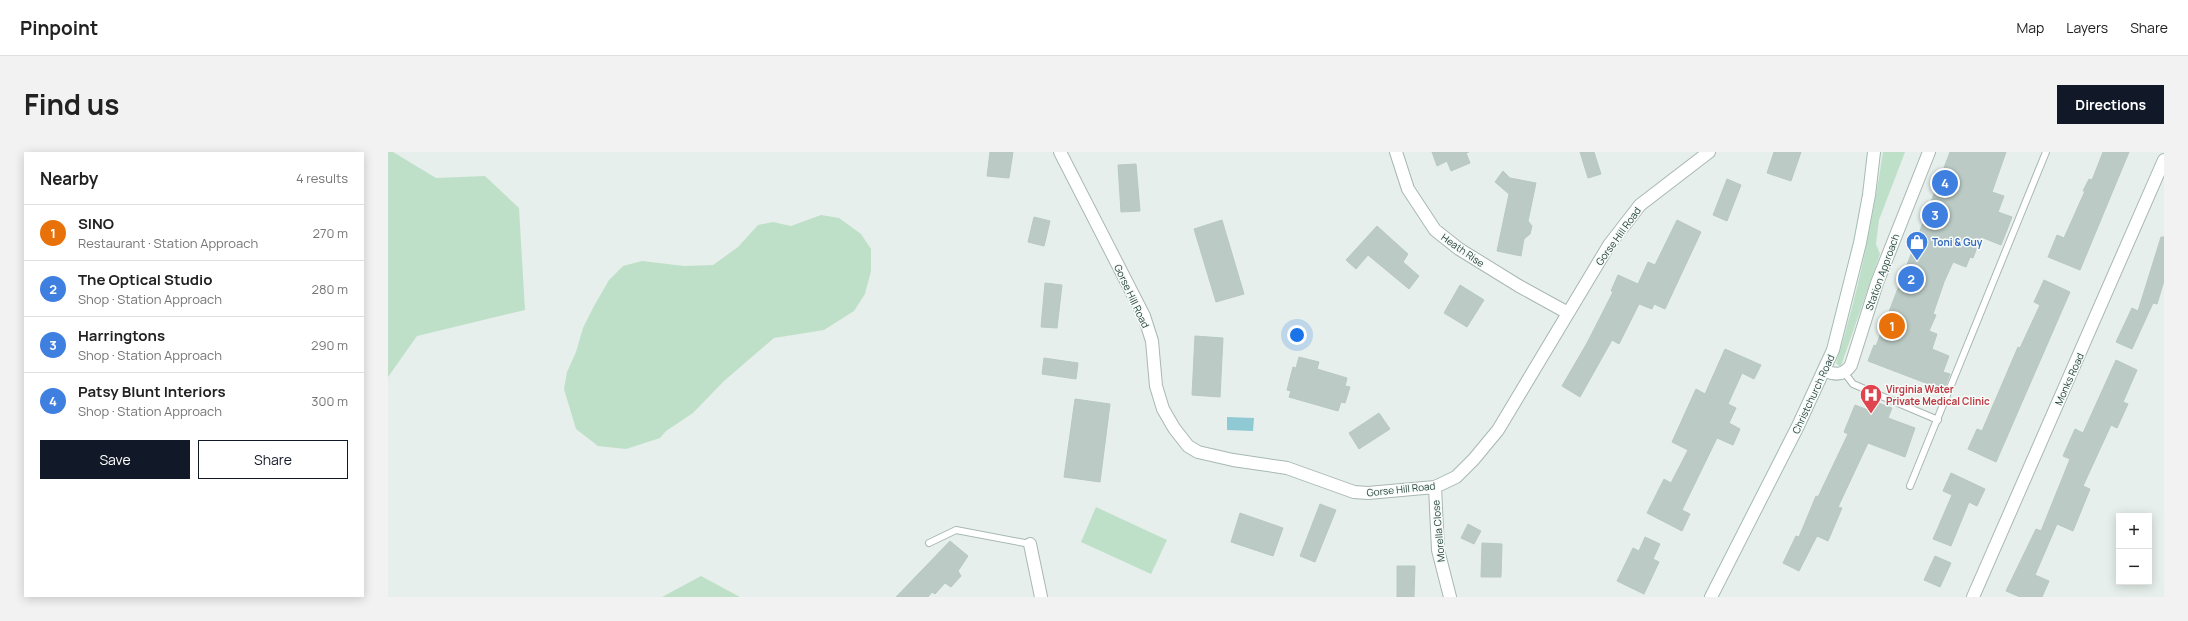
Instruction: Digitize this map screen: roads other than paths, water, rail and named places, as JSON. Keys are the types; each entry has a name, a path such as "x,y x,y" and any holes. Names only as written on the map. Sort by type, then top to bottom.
{"street":[{"name":"Gorse Hill Road","path":"1060,152 1144,316 1152,341 1156,386 1164,409 1174,428 1188,446 1208,455 1287,468 1354,492 1368,493 1435,488 1456,477 1487,445 1498,430 1609,245 1640,205 1709,152"},
{"name":"Heath Rise","path":"1396,152 1408,189 1436,230 1459,249 1519,286 1568,313"},
{"name":"Christchurch Road","path":"1711,597 1825,371 1840,329 1860,244 1869,195 1874,152"},
{"name":"Station Approach","path":"1844,372 1849,369 1855,356 1877,283 1929,152"},
{"name":"Monks Road","path":"1973,597 2164,160"},
{"path":"1825,371 1836,375 1844,372"},
{"name":"Morella Close","path":"1435,488 1438,550 1450,597"},
{"path":"1030,544 1041,597"}],"lane":[{"path":"1910,486 2046,152"},
{"path":"1844,372 1853,384 1938,420"},
{"path":"929,543 956,530 1030,544"}],"water":[{"path":"1227,417 1254,418 1253,431 1227,430"}],"place":[{"name":"Patsy Blunt Interiors","path":"1945,183"},
{"name":"Harringtons","path":"1935,215"},
{"name":"Toni & Guy","path":"1917,262"},
{"name":"The Optical Studio","path":"1911,279"},
{"name":"SINO","path":"1892,326"},
{"name":"Virginia Water Private Medical Clinic","path":"1871,414"}]}
